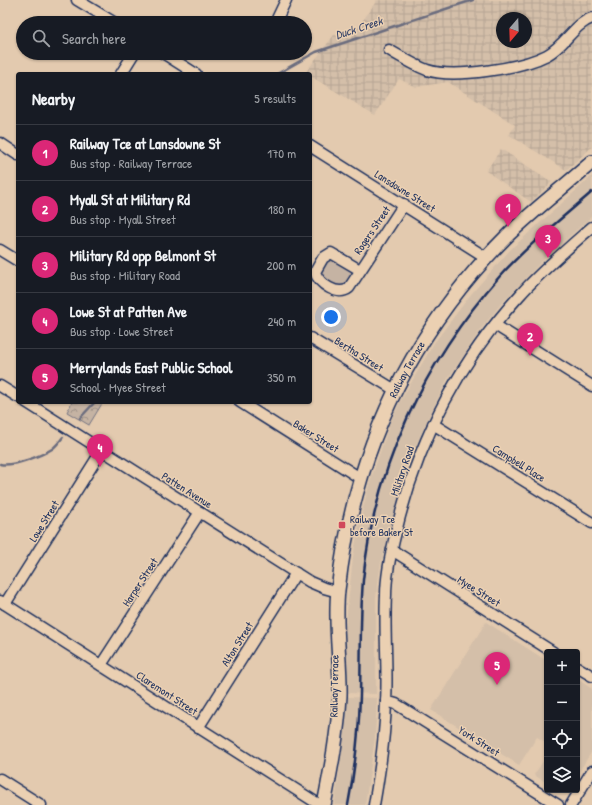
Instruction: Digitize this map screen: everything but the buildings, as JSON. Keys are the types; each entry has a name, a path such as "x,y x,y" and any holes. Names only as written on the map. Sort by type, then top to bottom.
{"main road":[{"name":"Railway Terrace","path":"324,805 340,695 337,636 338,592 346,538 360,478 371,446 395,390 437,318 487,258 510,234 592,162"}],"street":[{"path":"77,0 103,16"},
{"path":"278,16 286,0"},
{"path":"389,50 427,70 442,73 461,74 510,67 547,55 566,42 584,22 592,18"},
{"path":"122,72 130,60"},
{"path":"174,60 193,72"},
{"path":"0,143 16,154"},
{"name":"Lansdowne Street","path":"312,147 404,204 487,258"},
{"name":"Rogers Street","path":"360,270 404,204"},
{"name":"Military Road","path":"374,805 383,746 386,701 386,594 392,550 411,478 433,424 459,376 495,325 519,295 539,275 591,230"},
{"path":"0,250 16,260"},
{"path":"495,325 592,386"},
{"name":"Bertha Street","path":"312,339 395,390"},
{"path":"0,386 16,396"},
{"name":"Patten Avenue","path":"29,404 296,573 324,588 338,592"},
{"name":"Baker Street","path":"243,404 360,478"},
{"name":"Campbell Place","path":"433,424 592,523"},
{"name":"Lowe Street","path":"3,603 102,450"},
{"name":"Harper Street","path":"101,665 200,512"},
{"name":"Myee Street","path":"392,550 548,649"},
{"name":"Alton Street","path":"198,728 296,573"},
{"name":"Claremont Street","path":"3,603 320,805"},
{"path":"580,669 592,676"},
{"name":"York Street","path":"386,701 396,704 558,805"},
{"path":"571,805 592,771"},
{"path":"0,779 41,805"}],"shaded area":[{"path":"377,0 592,0 592,147 566,170 509,135 515,125 448,82 416,87 399,79 375,115 312,77 312,72 306,72 334,35 351,38"},
{"path":"501,149 552,182 531,202 486,171"},
{"path":"592,176 592,216 542,261 500,305 481,329 447,380 430,414 406,467 381,563 376,597 376,694 347,693 346,622 353,557 369,484 390,423 401,400 434,343 472,293 511,249"},
{"path":"486,622 544,659 544,741 537,737 519,765 431,710"},
{"path":"580,681 592,689 592,751 580,770"},
{"path":"347,697 377,698 375,738 365,805 334,805 340,768"},
{"path":"544,760 544,781 534,775"}],"green space":[{"path":"330,257 352,271 353,275 346,286 338,287 320,275 320,270"},
{"path":"71,404 102,404 89,425 67,412"}],"waterway":[{"name":"Duck Creek","path":"312,54 473,0"},
{"name":"Duck Creek","path":"281,72 302,60"},
{"name":"Duck Creek","path":"80,418 93,404"},
{"name":"Duck Creek","path":"0,464 12,464 41,455 52,449 63,437"}],"railway":[{"path":"348,805 355,764 359,723 363,580 369,538 379,496 392,456 426,380 448,344 473,309 500,276 522,254 545,232 592,192"}],"place":[{"name":"Railway Tce at Lansdowne St","path":"508,227"},
{"name":"Military Rd opp Belmont St","path":"548,258"},
{"name":"Myall St at Military Rd","path":"530,356"},
{"name":"Lowe St at Patten Ave","path":"100,467"},
{"name":"Railway Tce before Baker St","path":"342,525"},
{"name":"Merrylands East Public School","path":"497,685"}]}
